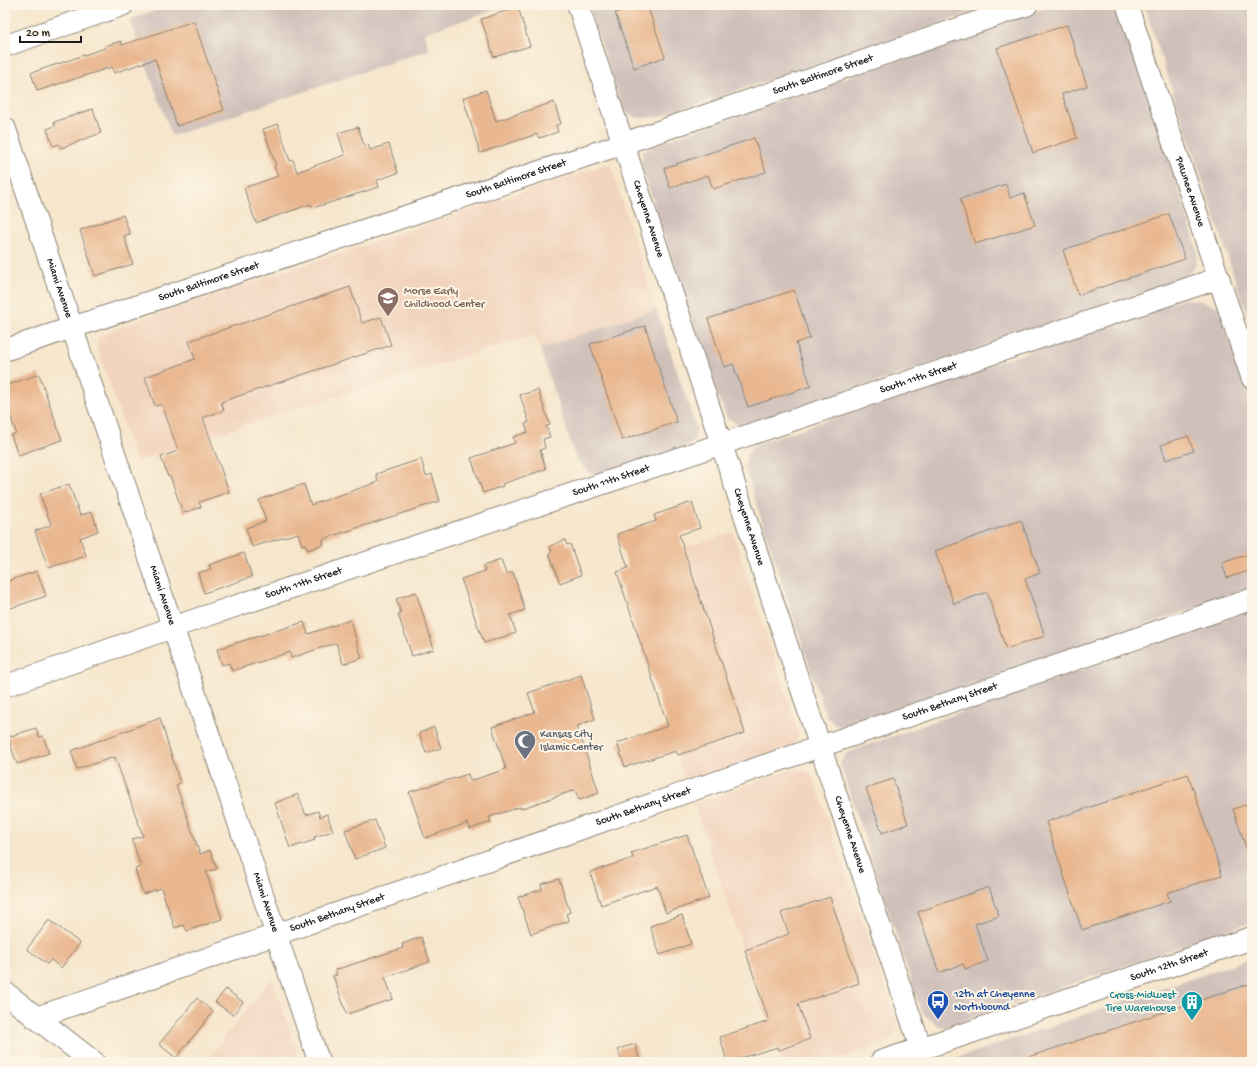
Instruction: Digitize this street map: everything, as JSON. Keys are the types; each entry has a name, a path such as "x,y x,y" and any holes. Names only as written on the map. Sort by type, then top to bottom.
{"street":[{"path":"5,46 123,5"},
{"name":"Cheyenne Avenue","path":"578,5 622,144 921,1049"},
{"name":"South Baltimore Street","path":"5,350 622,144 1027,5"},
{"name":"Pawnee Avenue","path":"1127,5 1252,378"},
{"name":"Miami Avenue","path":"5,128 319,1062"},
{"name":"South 11th Street","path":"5,686 172,628 722,443 1219,278"},
{"name":"South Bethany Street","path":"35,1018 1252,598"},
{"name":"South 12th Street","path":"881,1062 1252,938"},
{"path":"5,994 93,1062"}],"shaded area":[{"path":"172,5 511,5 424,33 429,50 172,136 130,19"},
{"path":"588,5 995,5 658,117 638,118 624,112"},
{"path":"1054,5 1116,5 1127,28 1198,251 1195,267 1186,276 1175,282 758,422 738,424 727,418 718,397 641,164 643,152 654,145"},
{"path":"1144,5 1252,5 1252,330 1197,164"},
{"name":"Morse Early Childhood Center","path":"604,165 610,166 612,170 656,309 540,349 535,335 251,423 136,462 96,343 100,336 120,327"},
{"path":"1184,299 1202,301 1219,307 1252,408 1252,589 852,724 836,726 826,716 744,466 747,455 754,445"},
{"path":"656,309 697,430 695,437 693,442 684,447 604,474 591,474 576,459 540,349"},
{"path":"733,532 798,732 798,741 787,748 686,782 615,571"},
{"path":"1252,610 1252,922 942,1028 922,1013 840,764 845,754"},
{"path":"796,768 812,773 898,1025 890,1041 827,1062 781,1062 694,804"},
{"path":"1252,958 1252,1062 945,1062"},
{"path":"272,978 300,1062 205,1062"}],"building":[{"path":"640,5 647,5 665,57 634,68 615,13"},
{"path":"518,7 530,46 494,57 481,19"},
{"path":"194,21 224,110 177,126 155,59 114,73 112,67 37,91 31,73 105,48 105,46 121,41 122,45"},
{"path":"1067,25 1087,86 1062,94 1077,138 1033,153 997,48"},
{"path":"486,90 496,121 554,102 561,124 556,125 558,132 539,138 537,134 480,153 463,98"},
{"path":"93,109 101,133 61,148 59,144 53,146 47,129 55,126 54,122"},
{"path":"278,124 290,161 293,160 297,172 345,155 338,133 358,127 364,145 368,144 370,150 389,144 398,173 377,180 379,187 313,208 311,204 256,223 244,188 278,176 274,166 276,165 263,129"},
{"path":"754,138 766,172 713,189 708,175 670,188 664,168"},
{"path":"1006,184 1010,198 1024,193 1035,225 975,244 960,199"},
{"path":"1169,214 1185,259 1078,295 1063,250"},
{"path":"123,215 130,234 124,236 133,264 95,276 80,230"},
{"path":"350,287 362,323 381,317 391,345 221,402 224,410 203,418 229,492 199,502 201,507 183,513 170,476 168,477 161,457 178,451 162,404 155,406 145,377 195,359 189,341"},
{"path":"794,290 810,338 796,343 811,386 748,407 733,364 724,367 708,319"},
{"path":"645,326 677,422 622,440 590,344"},
{"path":"39,374 62,440 18,455 11,435 16,433 5,400 5,386"},
{"path":"538,390 550,425 546,426 550,437 543,439 545,448 540,450 546,469 502,484 503,486 483,493 471,458 515,443 513,437 528,432 525,424 529,422 520,395"},
{"path":"1188,436 1194,451 1166,460 1161,445"},
{"path":"421,459 426,476 432,474 440,501 323,539 324,544 308,550 305,544 302,545 298,533 252,547 246,528 266,521 259,500 304,484 311,505 378,482 376,474"},
{"path":"69,484 80,515 92,512 98,531 80,538 86,556 48,568 35,531 51,525 40,494"},
{"path":"692,502 700,528 679,535 745,733 678,755 676,751 625,767 617,743 668,726 617,572 628,568 617,534 656,521 654,515"},
{"path":"1021,520 1040,573 1025,579 1045,636 1006,649 987,592 954,604 935,551"},
{"path":"565,540 567,545 570,544 581,575 560,583 549,553 552,552 550,546"},
{"path":"244,553 252,577 204,593 198,573 211,569 209,565"},
{"path":"1252,553 1252,570 1227,578 1222,563"},
{"path":"501,560 506,574 513,572 525,610 510,615 516,633 484,643 461,579 485,571 483,566"},
{"path":"37,571 46,596 5,610 5,582"},
{"path":"416,592 434,649 412,656 398,614 401,613 396,599"},
{"path":"350,620 362,658 343,664 336,643 291,658 290,652 232,671 229,663 222,665 217,649 304,622 308,634"},
{"path":"581,675 595,719 577,726 599,793 579,800 575,790 520,809 520,807 489,817 491,822 470,829 468,823 425,838 409,792 468,774 470,781 506,769 492,727 535,712 528,693"},
{"path":"160,718 180,783 176,785 200,854 210,850 217,869 206,872 222,919 187,931 184,925 175,928 161,888 143,894 135,869 141,867 132,839 143,836 115,757 77,769 71,751"},
{"path":"434,727 441,748 426,753 419,733"},
{"path":"36,728 39,737 43,736 49,753 17,764 8,737"},
{"path":"1188,774 1222,875 1167,893 1170,901 1082,930 1046,822"},
{"path":"893,779 908,824 882,833 866,788"},
{"path":"298,794 306,815 318,811 320,817 327,814 333,831 314,837 315,840 290,848 275,803"},
{"path":"1252,803 1252,856 1249,856 1233,809"},
{"path":"375,820 385,848 355,859 345,830"},
{"path":"687,835 709,898 666,913 657,886 601,905 590,872 633,858 631,853"},
{"path":"559,879 570,912 566,914 569,921 531,934 518,897 542,889 541,884"},
{"path":"989,887 999,916 975,924 988,961 965,969 963,964 939,973 918,912"},
{"path":"830,897 859,983 798,1004 810,1039 779,1050 778,1047 727,1062 720,1037 769,1021 745,950 789,934 781,913"},
{"path":"682,915 691,944 660,955 650,926"},
{"path":"49,920 80,943 61,968 51,960 47,964 27,949"},
{"path":"421,937 430,962 385,977 393,999 347,1014 333,976 337,975 335,970 403,948 402,944"},
{"name":"Cross-Midwest Tire Warehouse","path":"1252,983 1252,1062 1022,1062 1022,1059"},
{"path":"226,989 243,1002 233,1015 215,1002"},
{"path":"197,998 213,1012 176,1058 159,1044"},
{"path":"635,1044 640,1062 622,1062 618,1049"}],"place":[{"name":"Morse Early Childhood Center","path":"388,318"},
{"name":"Kansas City Islamic Center","path":"525,760"},
{"name":"12th at Cheyenne Northbound","path":"938,1020"},
{"name":"Cross-Midwest Tire Warehouse","path":"1192,1022"}]}
